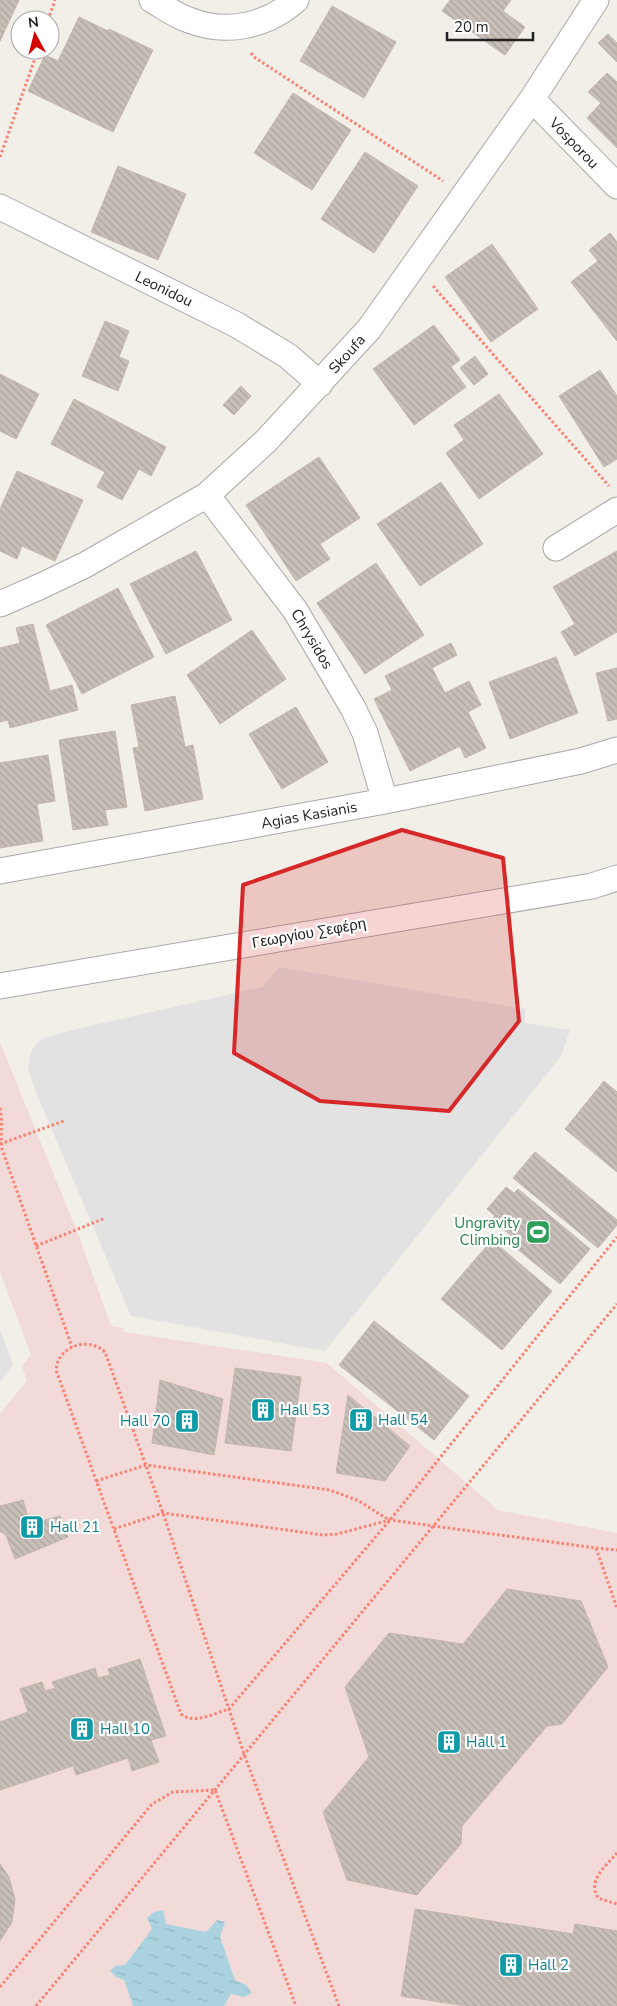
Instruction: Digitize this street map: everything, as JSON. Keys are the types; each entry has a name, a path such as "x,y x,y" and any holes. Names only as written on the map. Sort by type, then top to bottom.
{"street":[{"path":"152,0 188,20 206,26 238,27 254,24 272,16 287,8 296,0"},
{"name":"Skoufa","path":"0,604 40,588 85,565 207,495 266,441 369,329 532,99 594,1"},
{"name":"Vosporou","path":"532,99 617,186"},
{"name":"Leonidou","path":"0,207 237,325 282,352 320,384"},
{"name":"Chrysidos","path":"207,495 295,610 353,708 368,741 385,801"},
{"path":"556,548 614,499"},
{"name":"Agias Kasianis","path":"0,870 385,801 581,761 617,750"},
{"name":"Γεωργίου Σεφέρη","path":"0,986 592,886 617,878"}],"path":[{"path":"238,27 254,58 464,195"},
{"path":"0,156 34,60"},
{"path":"414,265 614,499"},
{"path":"0,1108 2,1122 0,1144 72,1347"},
{"path":"0,1144 64,1121"},
{"path":"36,1246 103,1219"},
{"path":"339,2006 244,1754 229,1709 163,1513 105,1352 100,1347 94,1345 80,1345 72,1347 60,1355 56,1363 56,1370 181,1714 192,1720 229,1709 390,1520 617,1237"},
{"path":"36,2006 617,1304"},
{"path":"96,1481 146,1465 330,1490 359,1501 390,1520"},
{"path":"114,1529 163,1513 323,1535 337,1534 390,1520 617,1550"},
{"path":"596,1548 617,1608"},
{"path":"0,1987 152,1804 173,1792 215,1790"},
{"path":"215,1790 296,2006"},
{"path":"617,1853 597,1877 594,1884 594,1892 598,1898 617,1904"}],"highlighted area":[{"path":"402,830 503,858 519,1021 449,1111 320,1101 234,1053 243,885"}],"shaded area":[{"path":"279,967 525,1009 525,1023 570,1030 561,1056 325,1351 131,1316 35,1090 28,1068 31,1052 36,1044 44,1038 262,987"},
{"path":"0,1042 80,1239 111,1326 123,1328 124,1332 327,1363 498,1510 617,1533 617,2006 0,2006 0,1413 27,1381 22,1366 31,1355 0,1272"},
{"path":"0,1330 13,1364 0,1382"}],"water":[{"path":"163,1910 166,1924 206,1932 217,1920 225,1922 220,1937 235,1980 246,1985 252,1993 244,1997 231,1994 224,2006 133,2006 124,1980 116,1977 110,1971 115,1966 125,1965 152,1929 147,1918 154,1912"}],"building":[{"path":"0,0 19,0 14,10 10,10 10,19 0,41"},
{"path":"450,0 511,0 503,11 525,27 505,55 442,11"},
{"path":"332,6 396,42 364,98 300,61"},
{"path":"79,17 153,50 113,132 28,91 43,60 58,61"},
{"path":"608,34 617,43 617,62 598,43"},
{"path":"607,73 617,82 617,148 587,118 601,103 588,92"},
{"path":"293,93 351,130 312,190 254,153"},
{"path":"365,152 418,186 374,253 321,219"},
{"path":"118,166 186,194 158,260 91,232"},
{"path":"610,233 617,242 617,341 571,282 598,261 589,250"},
{"path":"492,244 538,309 491,342 445,277"},
{"path":"105,321 129,331 119,357 129,361 118,391 82,376"},
{"path":"434,325 460,360 451,367 466,387 414,425 373,369"},
{"path":"475,356 488,374 474,385 460,368"},
{"path":"600,370 617,396 617,459 604,467 559,396"},
{"path":"0,374 39,394 16,439 0,431"},
{"path":"241,386 251,396 234,415 223,405"},
{"path":"499,394 543,454 479,499 446,453 464,440 454,425"},
{"path":"74,399 166,447 151,476 139,469 122,500 97,487 105,472 51,444"},
{"path":"319,457 360,518 320,544 330,559 296,581 246,505"},
{"path":"17,471 83,500 55,561 22,546 17,559 0,551 0,509"},
{"path":"441,482 483,544 420,586 377,524"},
{"path":"196,551 232,620 166,654 130,584"},
{"path":"617,551 617,632 575,656 561,632 575,624 553,587"},
{"path":"376,563 424,635 365,674 317,603"},
{"path":"118,588 154,657 82,694 46,625"},
{"path":"33,624 50,691 72,685 78,710 10,728 8,720 0,722 0,648 20,643 16,628"},
{"path":"252,630 286,679 220,724 187,675"},
{"path":"451,643 457,655 432,668 445,693 469,681 481,705 468,712 486,748 465,758 460,746 410,771 374,699 392,690 385,676"},
{"path":"556,657 578,713 510,739 489,682"},
{"path":"617,668 617,719 608,721 596,673"},
{"path":"175,696 185,747 193,745 203,799 145,811 133,748 139,747 131,705"},
{"path":"296,707 328,762 282,789 249,734"},
{"path":"115,731 127,807 105,810 108,825 73,830 59,740"},
{"path":"48,755 55,801 37,804 43,841 0,848 0,763"},
{"path":"604,1081 617,1092 617,1172 565,1129"},
{"path":"535,1152 617,1220 617,1225 598,1248 513,1178"},
{"name":"Ungravity Climbing","path":"506,1187 514,1193 518,1189 590,1249 560,1284 516,1248 520,1243 492,1220 495,1216 487,1209"},
{"path":"492,1240 552,1291 502,1350 441,1299"},
{"path":"374,1321 469,1396 434,1440 339,1365"},
{"name":"Hall 53","path":"235,1368 301,1377 291,1451 225,1443"},
{"name":"Hall 70","path":"160,1380 223,1399 214,1455 152,1443"},
{"name":"Hall 54","path":"348,1395 410,1446 385,1481 336,1473"},
{"name":"Hall 21","path":"23,1500 30,1524 60,1516 68,1537 15,1559 6,1535 0,1531 0,1506"},
{"name":"Hall 1","path":"507,1589 581,1601 608,1667 562,1724 547,1726 462,1826 461,1844 417,1895 347,1880 323,1812 369,1757 345,1687 389,1633 463,1644"},
{"name":"Hall 10","path":"140,1659 166,1736 151,1740 159,1762 132,1771 128,1758 76,1775 73,1766 0,1790 0,1722 28,1712 20,1689 42,1682 45,1691 55,1688 52,1682 95,1668 98,1678 110,1675 108,1669"},
{"path":"0,1864 9,1877 15,1899 12,1922 0,1941"},
{"name":"Hall 2","path":"415,1909 573,1934 575,1924 617,1931 617,2006 466,2006 401,1996"}],"place":[{"name":"Ungravity Climbing","path":"538,1232"},
{"name":"Hall 53","path":"263,1410"},
{"name":"Hall 54","path":"361,1420"},
{"name":"Hall 70","path":"187,1421"},
{"name":"Hall 21","path":"32,1527"},
{"name":"Hall 10","path":"82,1729"},
{"name":"Hall 1","path":"449,1742"},
{"name":"Hall 2","path":"511,1965"}]}
